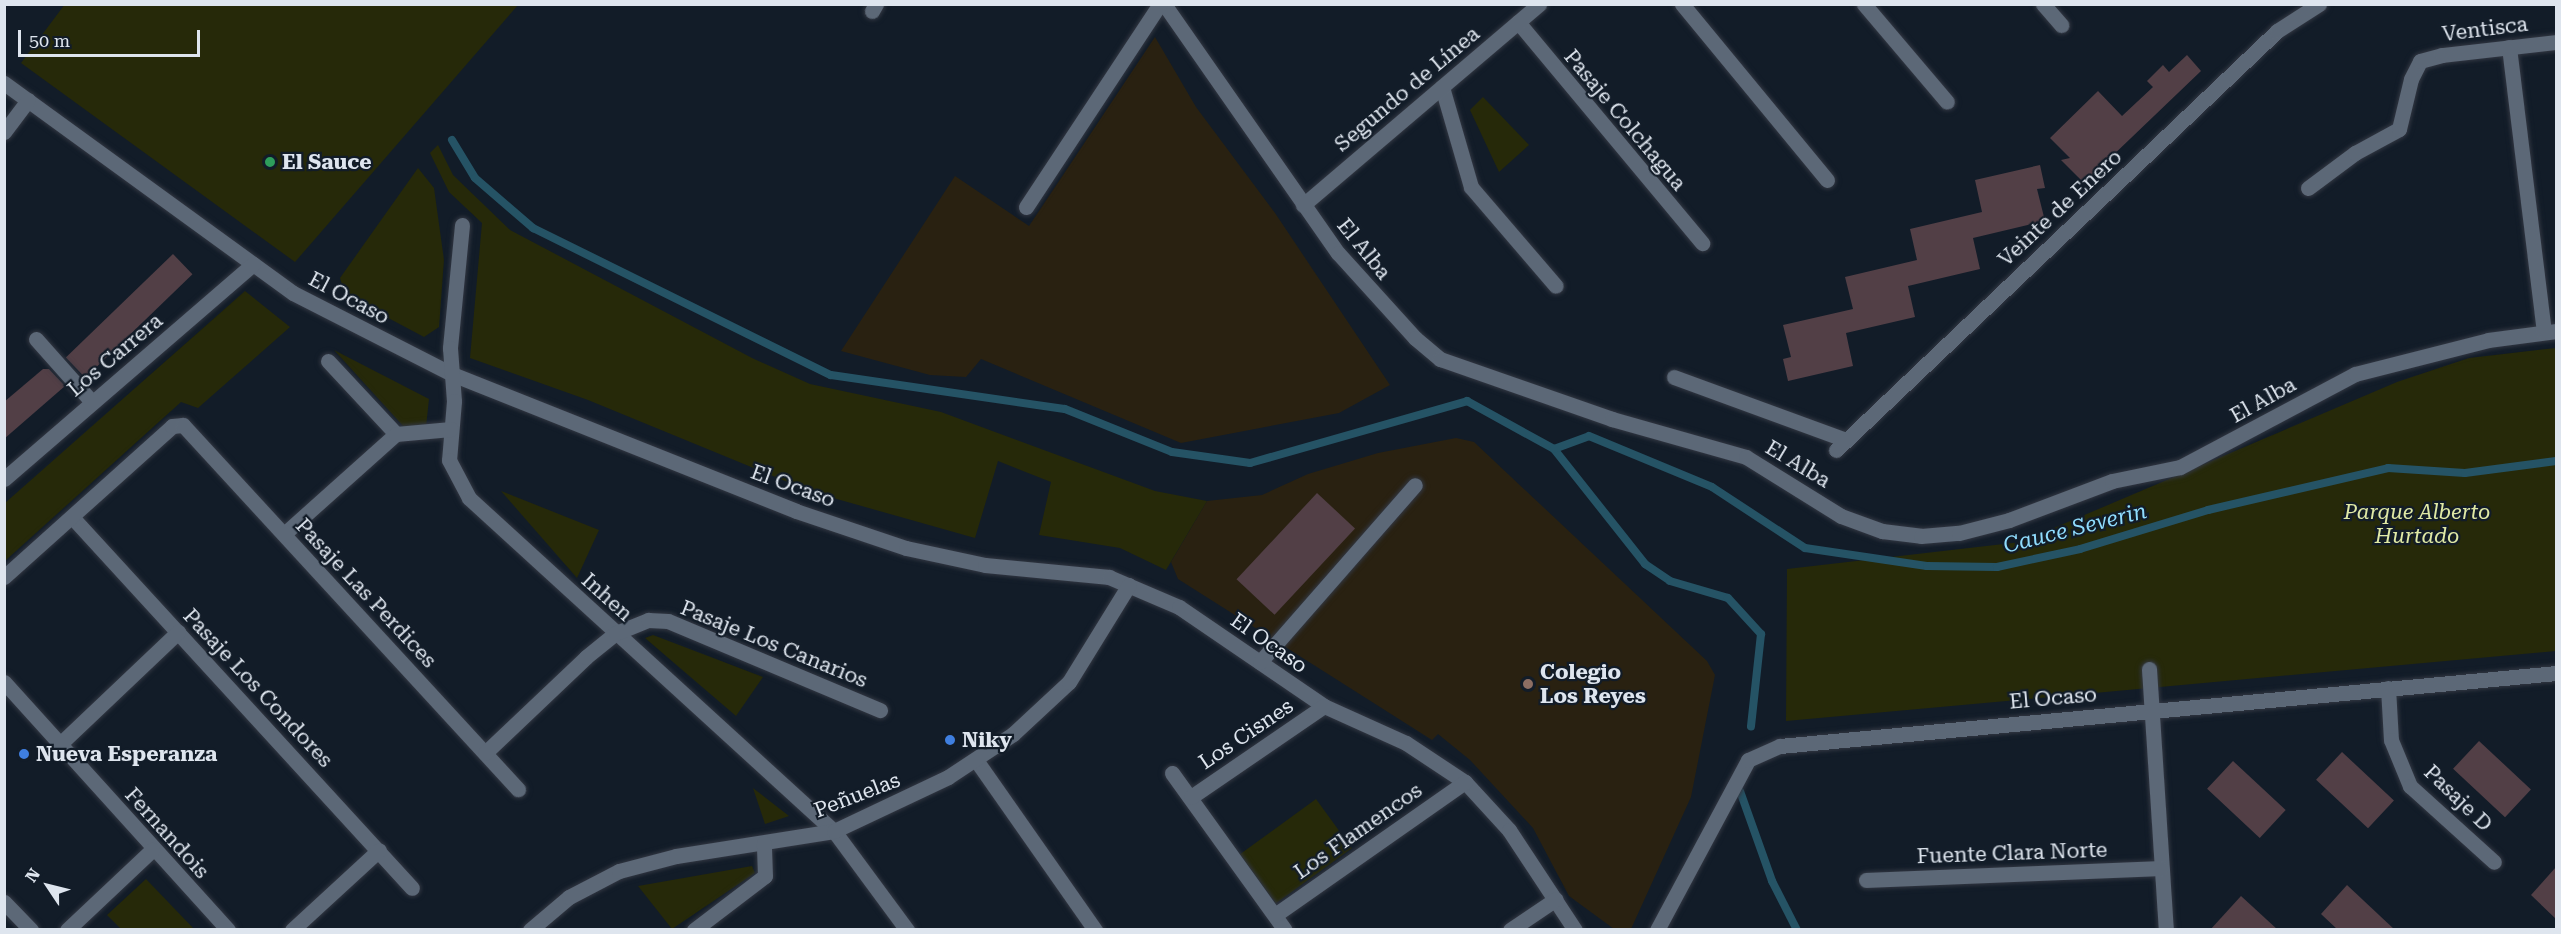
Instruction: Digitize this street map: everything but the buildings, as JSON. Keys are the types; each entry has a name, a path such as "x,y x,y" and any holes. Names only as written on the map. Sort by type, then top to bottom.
{"street":[{"name":"El Alba","path":"1162,4 1303,205 1374,295 1440,359 1612,419 1746,458 1841,516 1882,531 1921,536 1959,533 2009,520 2112,481 2180,467 2355,374 2488,340 2550,331"},
{"path":"1026,207 1162,4"},
{"name":"Segundo de Línea","path":"1303,205 1539,4"},
{"path":"1682,4 1827,180"},
{"path":"1864,4 1947,102"},
{"path":"2043,4 2061,25"},
{"name":"Veinte de Enero","path":"1674,377 1841,445 2277,31 2319,4"},
{"name":"Pasaje Colchagua","path":"1518,22 1702,243"},
{"name":"Ventisca","path":"2308,189 2355,153 2399,129 2411,79 2420,62 2509,47 2556,42"},
{"path":"2509,47 2550,331"},
{"name":"El Ocaso","path":"4,83 253,264 329,313 452,375 796,511 906,548 986,565 1081,572 1129,585 1179,607 1324,706 1406,744 1465,782 1509,830 1575,930"},
{"path":"1442,87 1471,187 1556,286"},
{"path":"4,132 28,99"},
{"name":"Inhen","path":"462,225 450,348 452,375 449,460 469,498 834,831 907,930"},
{"name":"Los Carrera","path":"4,479 91,401 253,264"},
{"path":"36,339 91,401"},
{"path":"328,361 396,434"},
{"name":"Pasaje Las Perdices","path":"72,517 172,426 183,425 518,789"},
{"path":"284,534 396,434 451,429"},
{"path":"1260,662 1416,485"},
{"path":"4,577 72,517"},
{"name":"Pasaje Los Condores","path":"72,517 412,888"},
{"name":"Peñuelas","path":"530,930 569,897 619,872 676,856 834,831 897,804 976,760 1013,734 1070,682 1129,585"},
{"name":"Pasaje Los Canarios","path":"485,753 616,633 648,620 668,621 880,710"},
{"path":"60,744 178,632"},
{"path":"2149,669 2149,710 2166,930"},
{"name":"El Ocaso","path":"1657,930 1748,760 1780,746 2556,673"},
{"name":"Fernandois","path":"4,682 152,850 228,930"},
{"name":"Pasaje D","path":"2388,688 2391,740 2410,786 2494,862"},
{"name":"Los Cisnes","path":"1191,797 1324,706"},
{"path":"976,760 1095,930"},
{"path":"1172,773 1284,930"},
{"name":"Los Flamencos","path":"1275,915 1465,782"},
{"path":"694,930 758,885 765,876 764,843"},
{"path":"68,930 152,850"},
{"path":"292,930 379,850"},
{"name":"Fuente Clara Norte","path":"1866,880 2160,868"},
{"path":"1510,930 1556,899"},
{"path":"4,902 31,930"}],"shaded area":[{"path":"1155,37 1196,107 1275,213 1390,385 1339,413 1181,443 981,359 966,377 930,375 841,351 955,176 1029,226"},
{"name":"Colegio Los Reyes","path":"1456,438 1474,442 1707,661 1715,675 1691,797 1631,929 1614,929 1569,896 1533,828 1470,760 1438,734 1432,740 1178,579 1171,562 1207,501 1262,495 1308,474 1378,453"}],"green space":[{"name":"El Sauce","path":"65,4 518,5 295,262 21,63"},
{"path":"1483,97 1529,145 1499,172 1470,110"},
{"path":"438,145 453,175 510,230 752,358 810,384 941,412 1155,491 1207,501 1166,570 1120,548 1039,535 1051,482 998,461 975,538 812,492 588,400 470,358 482,223 449,192 430,153"},
{"path":"418,168 434,188 444,260 439,327 424,337 345,295 340,278"},
{"path":"245,291 290,327 198,408 181,402 5,561 5,503"},
{"name":"Parque Alberto Hurtado","path":"2556,348 2556,651 1786,721 1787,569 2021,542 2397,382 2469,358"},
{"path":"334,350 429,399 426,427 404,427"},
{"path":"501,491 599,530 577,578"},
{"path":"653,635 763,677 736,716 645,638"},
{"path":"753,788 789,816 765,824"},
{"path":"1316,799 1352,848 1276,904 1240,854"},
{"path":"752,866 755,873 672,929 638,886"},
{"path":"146,879 194,929 121,929 107,915"}],"waterway":[{"path":"452,140 475,178 533,228 831,375 1065,409 1172,452 1250,463 1467,401 1554,449 1645,564 1670,581 1728,598 1761,634 1751,726"},
{"name":"Cauce Severin","path":"1554,449 1589,436 1712,487 1805,548 1927,566 1997,567 2080,549 2208,510 2388,468 2465,473 2556,461"},
{"path":"1740,791 1772,881 1797,930"}],"place":[{"name":"El Sauce","path":"270,162"},
{"name":"Colegio Los Reyes","path":"1528,684"},
{"name":"Niky","path":"950,740"},
{"name":"Nueva Esperanza","path":"24,754"}]}
